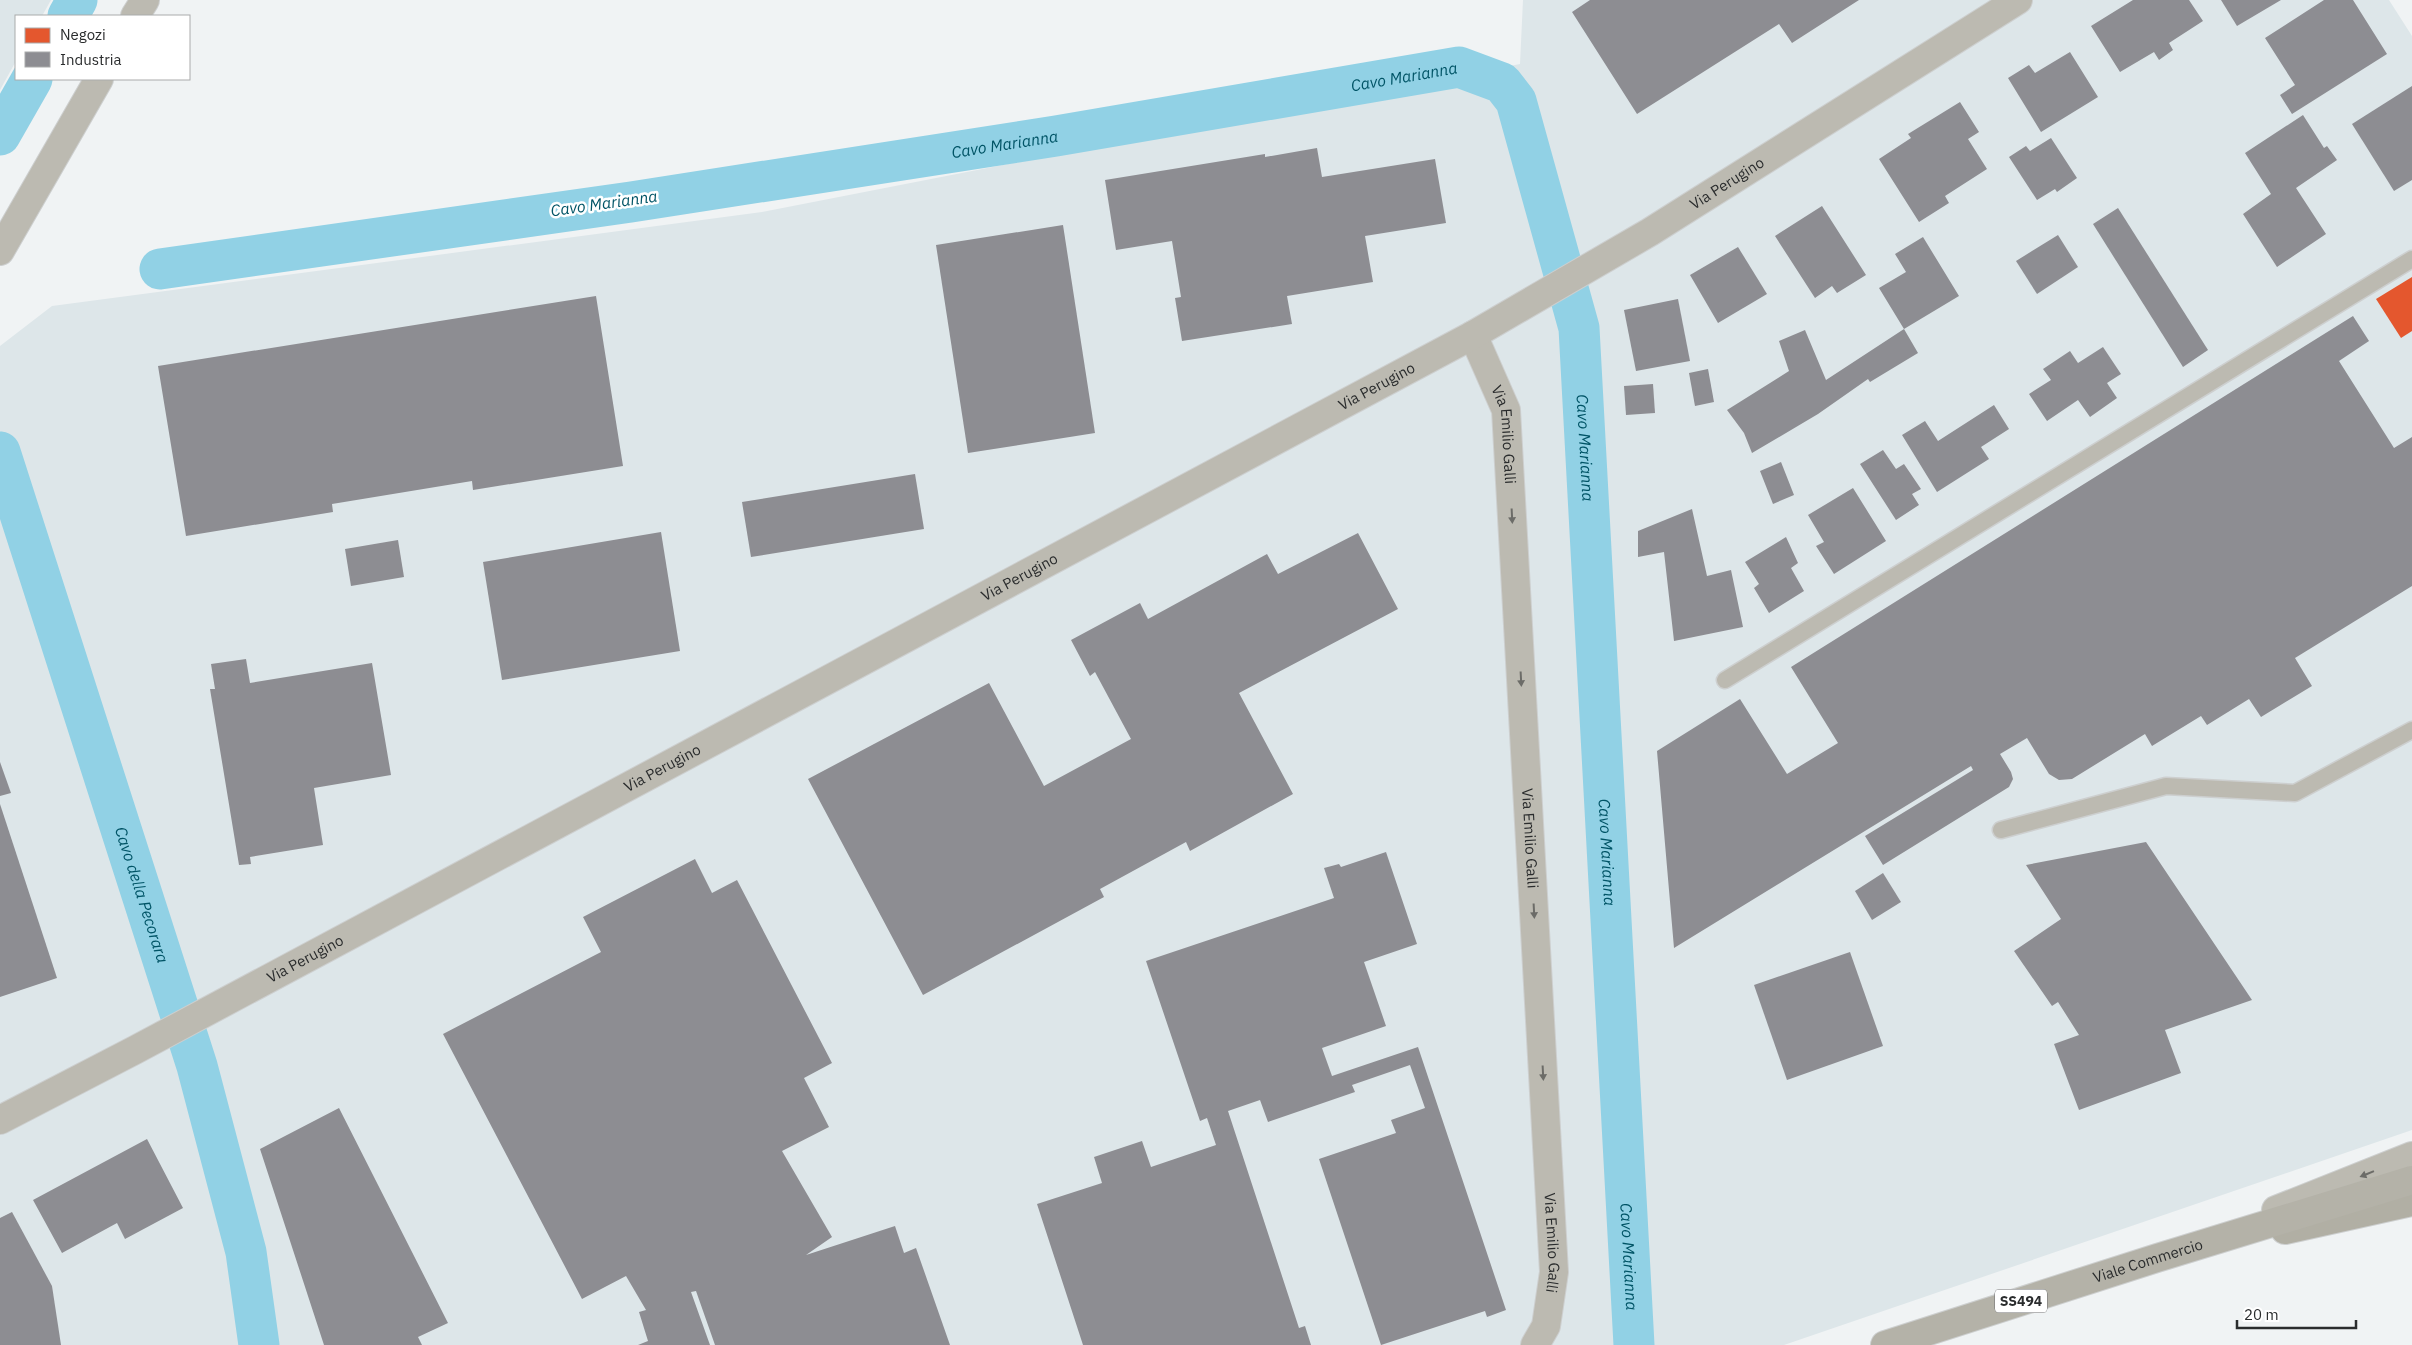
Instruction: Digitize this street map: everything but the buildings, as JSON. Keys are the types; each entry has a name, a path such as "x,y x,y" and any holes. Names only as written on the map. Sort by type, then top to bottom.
{"main road":[{"name":"Viale Commercio","path":"1885,1345 2157,1258 2412,1180"},
{"path":"2157,1258 2412,1202"}],"street":[{"path":"136,15 145,0"},
{"name":"Via Perugino","path":"0,1120 135,1050 1473,335 1650,232 2018,0"},
{"path":"0,251 98,80"},
{"name":"Via Emilio Galli","path":"1473,335 1506,410 1554,1272 1546,1326 1535,1345"},
{"path":"2157,1258 2412,1156"}],"lane":[{"path":"1725,680 2412,259"},
{"path":"2001,830 2166,786 2295,793 2412,730"}],"shaded area":[{"path":"0,0 51,0 43,15 15,15 15,63 0,90"},
{"path":"1523,0 2389,0 2412,36 2412,1130 1784,1345 0,1345 0,346 52,306 762,212 1520,64"}],"waterway":[{"name":"Cavo della Pecorara","path":"69,15 77,0"},
{"name":"Cavo Marianna","path":"160,269 631,202 1056,136 1459,67 1502,83 1516,101 1579,328 1634,1345"},
{"name":"Cavo della Pecorara","path":"0,135 31,80"},
{"name":"Cavo della Pecorara","path":"0,452 197,1066 246,1252 259,1345"}]}
